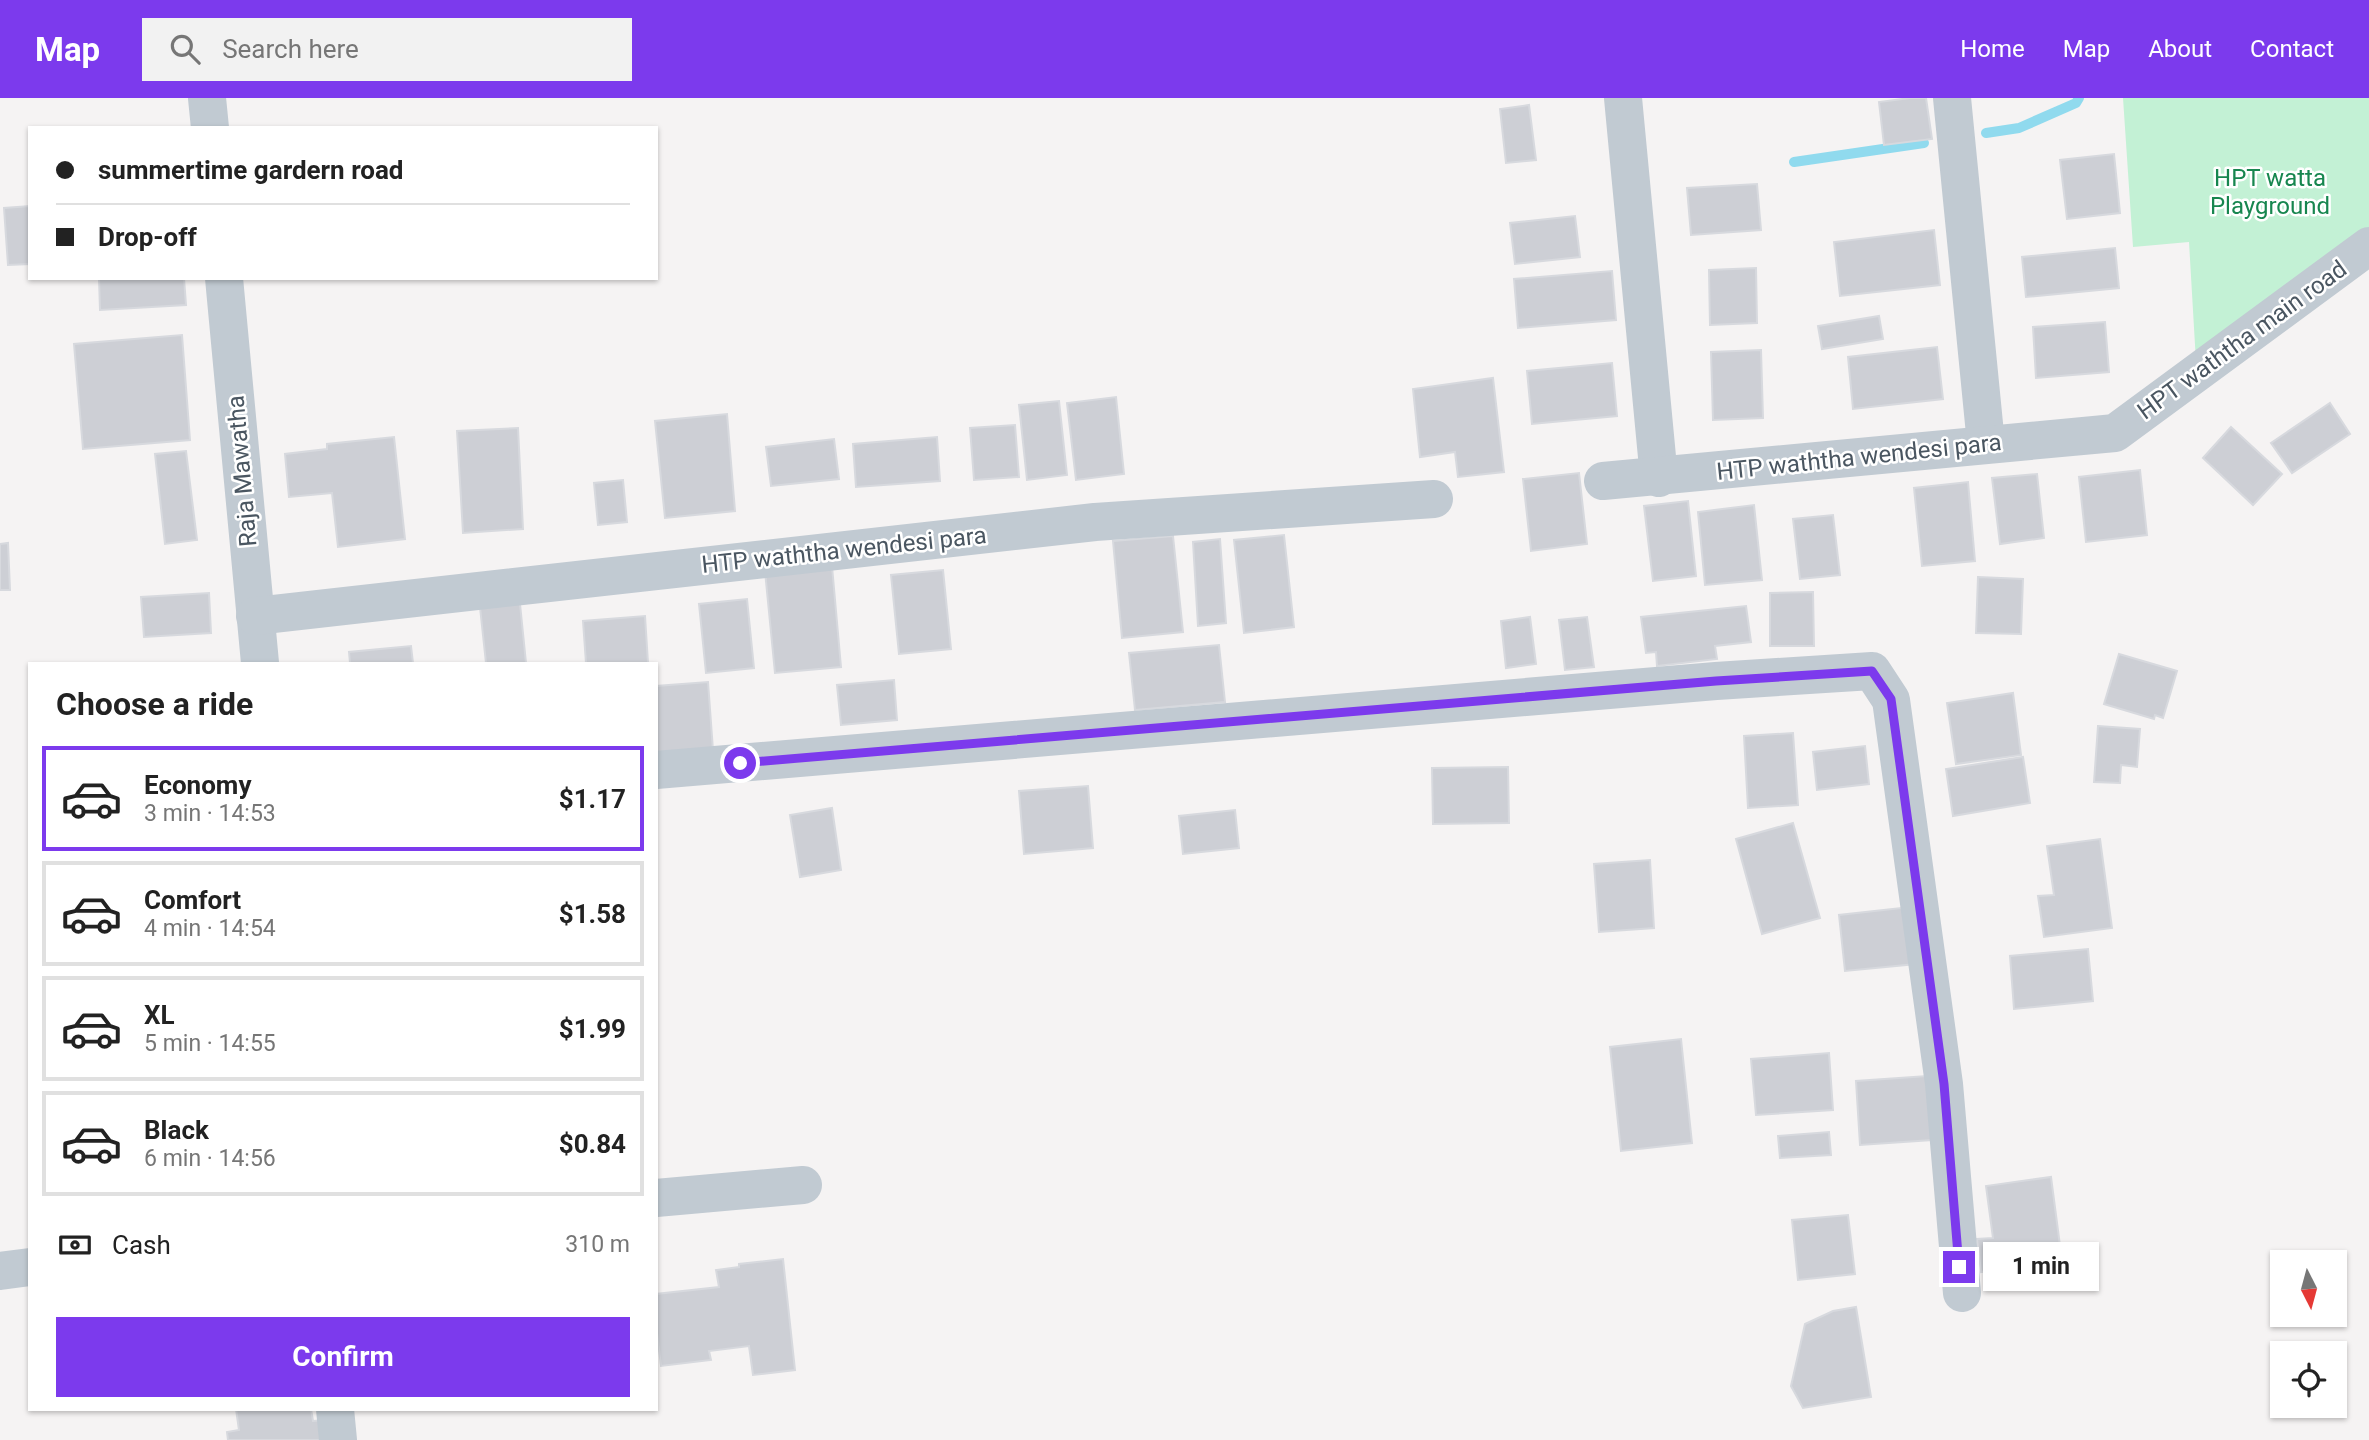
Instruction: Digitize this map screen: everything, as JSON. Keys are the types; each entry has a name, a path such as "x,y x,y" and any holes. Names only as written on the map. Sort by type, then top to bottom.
{"street":[{"path":"207,98 210,126"},
{"path":"1623,98 1659,478"},
{"path":"1952,98 1986,444"},
{"name":"HPT waththa main road","path":"2115,433 2369,246"},
{"name":"Raja Mawatha","path":"224,280 260,662"},
{"name":"HTP waththa wendesi para","path":"1603,481 1659,478 2115,433"},
{"name":"HTP waththa wendesi para","path":"255,616 1096,522 1434,499"},
{"path":"658,770 1716,681 1872,671 1891,699 1944,1084 1962,1293"},
{"path":"658,1198 803,1185"},
{"path":"0,1271 28,1267"},
{"path":"335,1411 338,1440"}],"green space":[{"name":"HPT watta Playground","path":"2123,98 2369,98 2369,233 2196,362 2189,242 2133,247"}],"building":[{"path":"1926,98 1932,139 1884,145 1879,102"},
{"path":"1529,105 1536,160 1506,163 1500,109"},
{"path":"2114,154 2120,213 2067,219 2060,160"},
{"path":"1757,184 1761,230 1691,235 1687,188"},
{"path":"28,206 28,264 8,265 4,208"},
{"path":"1575,216 1580,257 1515,264 1510,223"},
{"path":"1934,230 1940,285 1840,296 1834,242"},
{"path":"2115,248 2119,288 2026,297 2022,257"},
{"path":"1756,268 1757,323 1710,325 1709,270"},
{"path":"1612,271 1616,320 1518,328 1514,279"},
{"path":"99,280 184,280 186,305 100,310"},
{"path":"1879,316 1883,339 1822,349 1818,326"},
{"path":"2105,322 2109,372 2036,378 2033,327"},
{"path":"182,335 190,440 83,449 74,344"},
{"path":"1937,347 1943,399 1853,409 1848,357"},
{"path":"1761,350 1763,418 1713,420 1711,352"},
{"path":"1612,363 1617,416 1532,424 1527,371"},
{"path":"1493,378 1504,472 1458,477 1455,452 1420,457 1413,389"},
{"path":"1116,397 1124,474 1076,480 1067,403"},
{"path":"1059,401 1067,475 1027,480 1019,405"},
{"path":"2330,403 2350,434 2292,473 2271,443"},
{"path":"727,414 735,511 665,518 655,421"},
{"path":"1015,425 1019,477 974,480 970,428"},
{"path":"2231,427 2282,474 2253,505 2203,458"},
{"path":"518,428 523,529 463,533 457,431"},
{"path":"394,437 405,539 338,547 332,493 289,497 285,454 327,449 327,444"},
{"path":"937,437 940,481 856,487 853,444"},
{"path":"834,439 839,479 771,486 766,447"},
{"path":"186,451 197,540 165,544 155,454"},
{"path":"2140,470 2147,535 2086,542 2079,477"},
{"path":"1579,473 1587,544 1531,551 1523,479"},
{"path":"2037,474 2044,538 2000,544 1992,478"},
{"path":"623,480 627,522 598,525 594,483"},
{"path":"1968,482 1975,561 1922,566 1914,488"},
{"path":"1688,501 1696,576 1653,581 1644,506"},
{"path":"1754,505 1762,580 1705,585 1698,512"},
{"path":"1833,515 1840,575 1800,579 1793,519"},
{"path":"1284,535 1294,627 1244,633 1234,540"},
{"path":"1173,536 1183,632 1122,638 1113,541"},
{"path":"1220,539 1226,623 1198,626 1193,542"},
{"path":"8,543 10,590 0,590 0,544"},
{"path":"831,555 841,667 775,673 764,561"},
{"path":"943,570 951,649 899,654 891,575"},
{"path":"1978,577 2023,579 2021,634 1976,633"},
{"path":"1813,592 1814,646 1770,646 1770,593"},
{"path":"209,593 211,633 144,637 141,597"},
{"path":"519,594 526,662 486,662 479,598"},
{"path":"747,599 754,668 706,673 699,604"},
{"path":"1746,606 1751,642 1715,646 1717,659 1657,666 1656,652 1646,653 1641,617"},
{"path":"645,616 648,662 586,662 583,621"},
{"path":"1530,617 1536,664 1506,668 1501,621"},
{"path":"1587,617 1594,667 1565,670 1559,620"},
{"path":"1219,645 1225,702 1135,710 1129,653"},
{"path":"411,646 413,662 350,662 349,652"},
{"path":"2119,654 2177,671 2163,718 2155,715 2154,719 2104,704"},
{"path":"894,680 897,720 841,725 837,685"},
{"path":"708,682 713,750 658,754 658,686"},
{"path":"2013,693 2021,755 1956,764 1947,703"},
{"path":"2098,726 2140,729 2137,767 2121,765 2120,783 2094,782"},
{"path":"1793,733 1798,805 1748,808 1744,736"},
{"path":"1865,746 1869,784 1817,790 1813,752"},
{"path":"2023,757 2030,803 1953,816 1946,769"},
{"path":"1508,767 1509,823 1433,824 1432,768"},
{"path":"1088,786 1093,848 1024,854 1019,791"},
{"path":"832,808 841,870 800,877 790,815"},
{"path":"1235,810 1239,848 1183,854 1179,816"},
{"path":"1793,823 1820,918 1762,934 1736,839"},
{"path":"2100,839 2112,928 2044,937 2038,896 2054,895 2047,846"},
{"path":"1650,860 1654,928 1599,932 1594,864"},
{"path":"1910,907 1916,964 1845,971 1839,915"},
{"path":"2088,949 2093,1001 2014,1009 2010,956"},
{"path":"1681,1039 1692,1143 1621,1151 1610,1047"},
{"path":"1829,1053 1833,1110 1756,1115 1751,1059"},
{"path":"1927,1076 1932,1140 1860,1145 1856,1081"},
{"path":"1829,1132 1831,1155 1780,1158 1778,1136"},
{"path":"2051,1177 2062,1261 1981,1272 1977,1239 1993,1238 1986,1186"},
{"path":"1848,1215 1855,1274 1798,1280 1792,1220"},
{"path":"783,1259 795,1370 753,1375 749,1346 709,1351 711,1360 661,1366 658,1294 719,1287 716,1270 739,1267 739,1264"},
{"path":"1856,1307 1871,1397 1803,1408 1791,1386 1805,1324 1833,1311"},
{"path":"236,1411 311,1411 313,1421 325,1420 327,1440 228,1440 227,1432 239,1430"}],"waterway":[{"path":"1986,133 2019,128 2076,103 2079,98"},
{"path":"1794,162 1924,143"}],"route":[{"path":"740,763 1716,681 1872,671 1891,699 1944,1084 1959,1267"}]}
